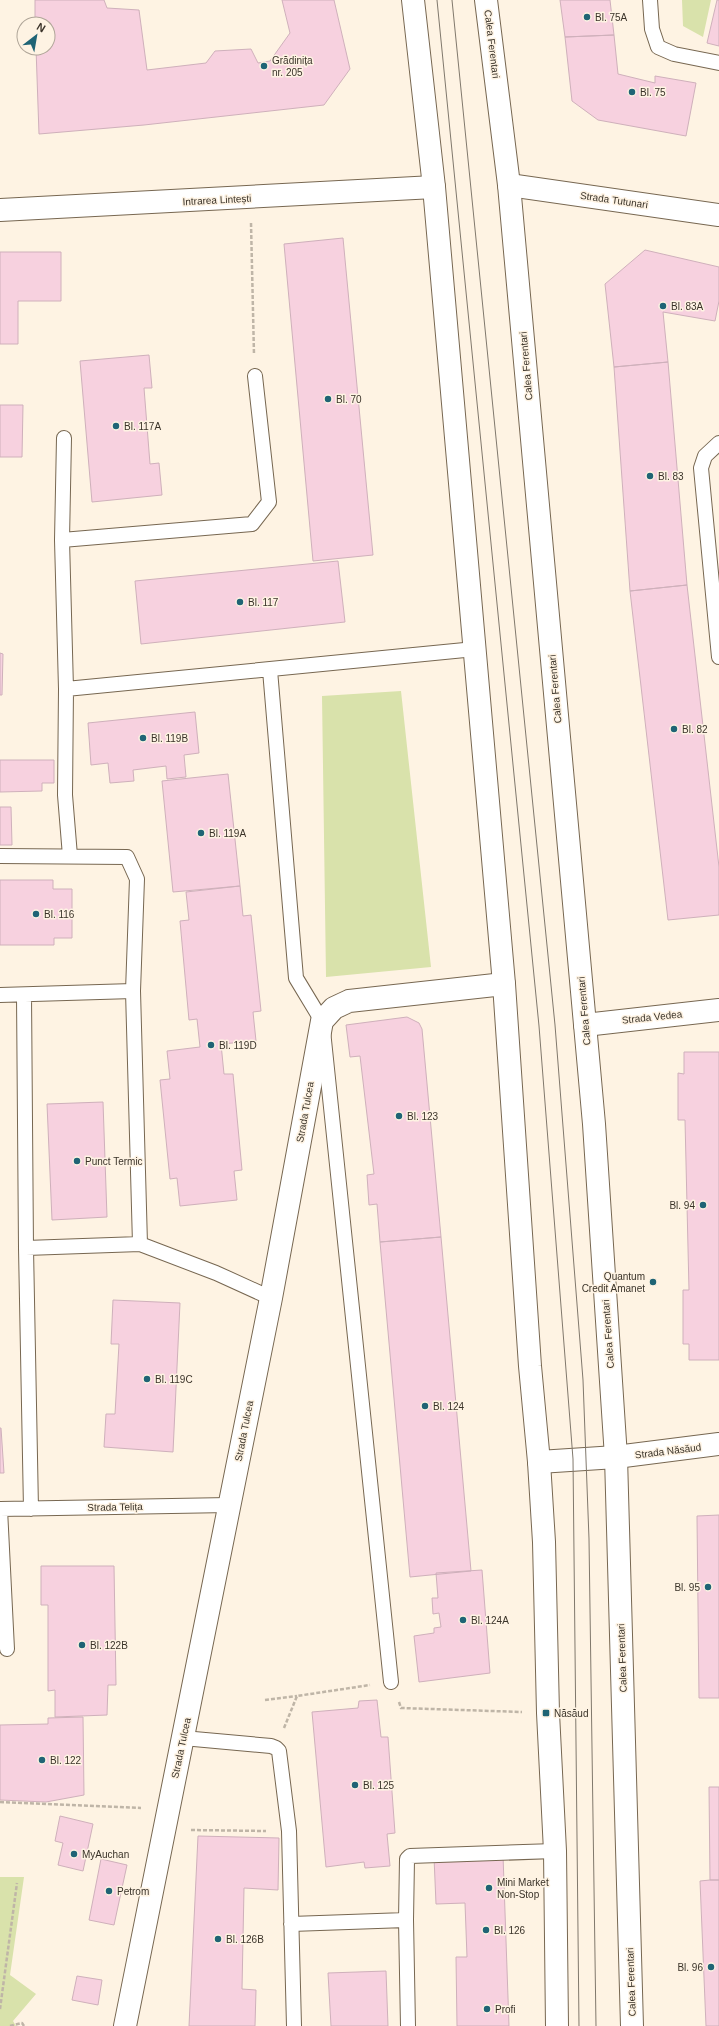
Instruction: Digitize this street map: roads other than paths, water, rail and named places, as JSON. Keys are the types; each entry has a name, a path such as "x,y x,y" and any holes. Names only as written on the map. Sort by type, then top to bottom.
{"main road":[{"path":"413,0 434,188 504,984 529,1358 539,1462 544,1542 548,1713 555,1851 557,2026"},
{"name":"Calea Ferentari","path":"486,0 509,185 586,1025 616,1457 632,2026"},
{"name":"Strada Tutunari","path":"509,185 719,214"},
{"name":"Intrarea Lintești","path":"0,210 434,188"},
{"path":"322,1020 334,1008 349,1001 504,984"},
{"name":"Strada Vedea","path":"586,1025 719,1010"},
{"name":"Strada Tulcea","path":"125,2026 271,1298 322,1020"},
{"name":"Strada Năsăud","path":"539,1462 616,1457 719,1444"}],"lane":[{"path":"650,0 652,29 658,47 674,54 719,63"},
{"path":"62,540 252,524 269,502 255,376"},
{"path":"64,438 62,540 66,689 65,795 70,856"},
{"path":"719,443 705,456 700,468 719,656"},
{"path":"66,689 475,649"},
{"path":"270,670 296,978 322,1020 391,1682"},
{"path":"0,856 127,857 137,880 133,991 140,1244"},
{"path":"0,994 24,995 133,991"},
{"path":"24,995 26,1248 31,1508"},
{"path":"26,1248 140,1244 216,1273 271,1298"},
{"name":"Strada Telița","path":"0,1509 230,1505"},
{"path":"0,1509 8,1649"},
{"path":"182,1738 276,1748 279,1751 289,1831 294,2026"},
{"path":"408,2026 406,1863 410,1856 555,1851"},
{"path":"291,1924 406,1920"}],"tram line":[{"path":"437,0 539,1026 573,1459 579,2026"},
{"path":"452,0 555,1025 583,1380 589,1539 596,2026"}],"place":[{"name":"Bl. 75A","path":"587,17"},
{"name":"Grădinița nr. 205","path":"264,66"},
{"name":"Bl. 75","path":"632,92"},
{"name":"Bl. 83A","path":"663,306"},
{"name":"Bl. 70","path":"328,399"},
{"name":"Bl. 117A","path":"116,426"},
{"name":"Bl. 83","path":"650,476"},
{"name":"Bl. 117","path":"240,602"},
{"name":"Bl. 82","path":"674,729"},
{"name":"Bl. 119B","path":"143,738"},
{"name":"Bl. 119A","path":"201,833"},
{"name":"Bl. 116","path":"36,914"},
{"name":"Bl. 119D","path":"211,1045"},
{"name":"Bl. 123","path":"399,1116"},
{"name":"Punct Termic","path":"77,1161"},
{"name":"Bl. 94","path":"703,1205"},
{"name":"Quantum Credit Amanet","path":"653,1282"},
{"name":"Bl. 119C","path":"147,1379"},
{"name":"Bl. 124","path":"425,1406"},
{"name":"Bl. 95","path":"708,1587"},
{"name":"Bl. 124A","path":"463,1620"},
{"name":"Bl. 122B","path":"82,1645"},
{"name":"Năsăud","path":"546,1713"},
{"name":"Bl. 122","path":"42,1760"},
{"name":"Bl. 125","path":"355,1785"},
{"name":"MyAuchan","path":"74,1854"},
{"name":"Mini Market Non-Stop","path":"489,1888"},
{"name":"Petrom","path":"109,1891"},
{"name":"Bl. 126","path":"486,1930"},
{"name":"Bl. 126B","path":"218,1939"},
{"name":"Bl. 96","path":"711,1967"},
{"name":"Profi","path":"487,2009"}]}
